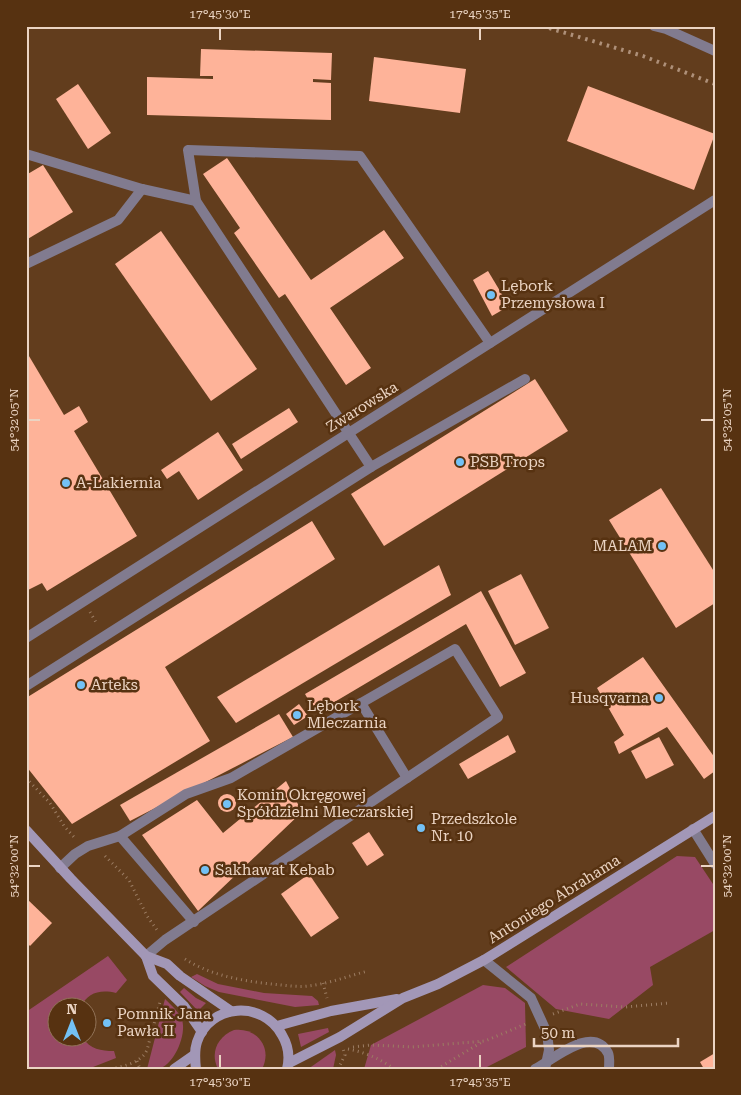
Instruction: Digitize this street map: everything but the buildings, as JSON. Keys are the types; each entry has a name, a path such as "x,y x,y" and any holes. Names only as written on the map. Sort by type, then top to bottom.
{"main road":[{"name":"Antoniego Abrahama","path":"288,1066 340,1037 403,998 438,984 484,960 715,816"},
{"path":"26,830 60,868 146,956 167,964 180,976 231,1011"},
{"path":"146,956 152,976 184,1006 202,1032"},
{"name":"Antoniego Abrahama","path":"277,1026 331,1011 403,998"},
{"path":"196,1069 194,1055 196,1042 214,1018 231,1011 248,1010 264,1016 277,1026 287,1043 288,1066"},
{"path":"174,1069 194,1055"}],"street":[{"path":"654,26 666,29 715,51"},
{"path":"371,467 196,201 188,150 360,156 490,343"},
{"path":"26,154 142,189 196,201"},
{"path":"26,264 118,220 142,189"},
{"name":"Zwarowska","path":"26,638 715,200"},
{"path":"26,686 371,467 525,379"},
{"path":"60,868 75,854 88,846 120,836 186,794 231,778 455,649 498,717 165,940 146,956"},
{"path":"361,703 406,778"},
{"path":"693,829 715,864"},
{"path":"120,836 194,922"},
{"path":"484,960 531,998 547,1033 548,1050 545,1066"},
{"path":"535,1069 545,1066 572,1046 587,1040 600,1044 608,1054 609,1069"}],"path":[{"path":"83,602 105,637"},
{"path":"165,940 186,960 211,972 265,983 308,986 368,971"},
{"path":"111,1069 137,1061 144,1056 148,1050 162,993"},
{"path":"437,1069 484,1041 580,1004 625,1007 670,1003"},
{"path":"394,1069 386,1063 358,1051 343,1048 371,1045 412,1047 484,1041"},
{"path":"338,1069 345,1055"},
{"path":"137,1061 140,1069"}],"shaded area":[{"path":"677,856 695,857 715,887 715,930 650,967 653,985 609,1019 556,1009 506,967"},
{"path":"108,956 127,980 116,993 99,992 87,998 48,998 48,1048 94,1048 114,1051 116,1058 88,1069 26,1069 26,1012"},
{"path":"197,974 218,984 264,993 312,996 318,1001 319,1005 295,1007 219,992 191,977"},
{"path":"483,985 505,988 525,1003 526,1047 483,1069 364,1069 371,1045"},
{"path":"184,988 196,998 206,1003 198,1011 180,992"},
{"path":"165,999 177,1011 182,1020 183,1033 181,1041 174,1056 164,1067 147,1069"},
{"path":"328,1028 329,1032 301,1047 298,1034"},
{"path":"234,1030 250,1032 261,1040 266,1054 262,1069 218,1069 215,1051 219,1041"},
{"path":"335,1050 336,1055 333,1069 308,1069"}],"railway":[{"path":"542,26 643,56 715,84"}],"place":[{"name":"Lębork Przemysłowa I","path":"491,295"},
{"name":"PSB Trops","path":"460,462"},
{"name":"A-Lakiernia","path":"66,483"},
{"name":"MALAM","path":"662,546"},
{"name":"Arteks","path":"81,685"},
{"name":"Husqvarna","path":"659,698"},
{"name":"Lębork Mleczarnia","path":"297,715"},
{"name":"Komin Okręgowej Spółdzielni Mleczarskiej","path":"227,804"},
{"name":"Przedszkole Nr. 10","path":"421,828"},
{"name":"Sakhawat Kebab","path":"205,870"},
{"name":"Pomnik Jana Pawła II","path":"107,1023"}]}
